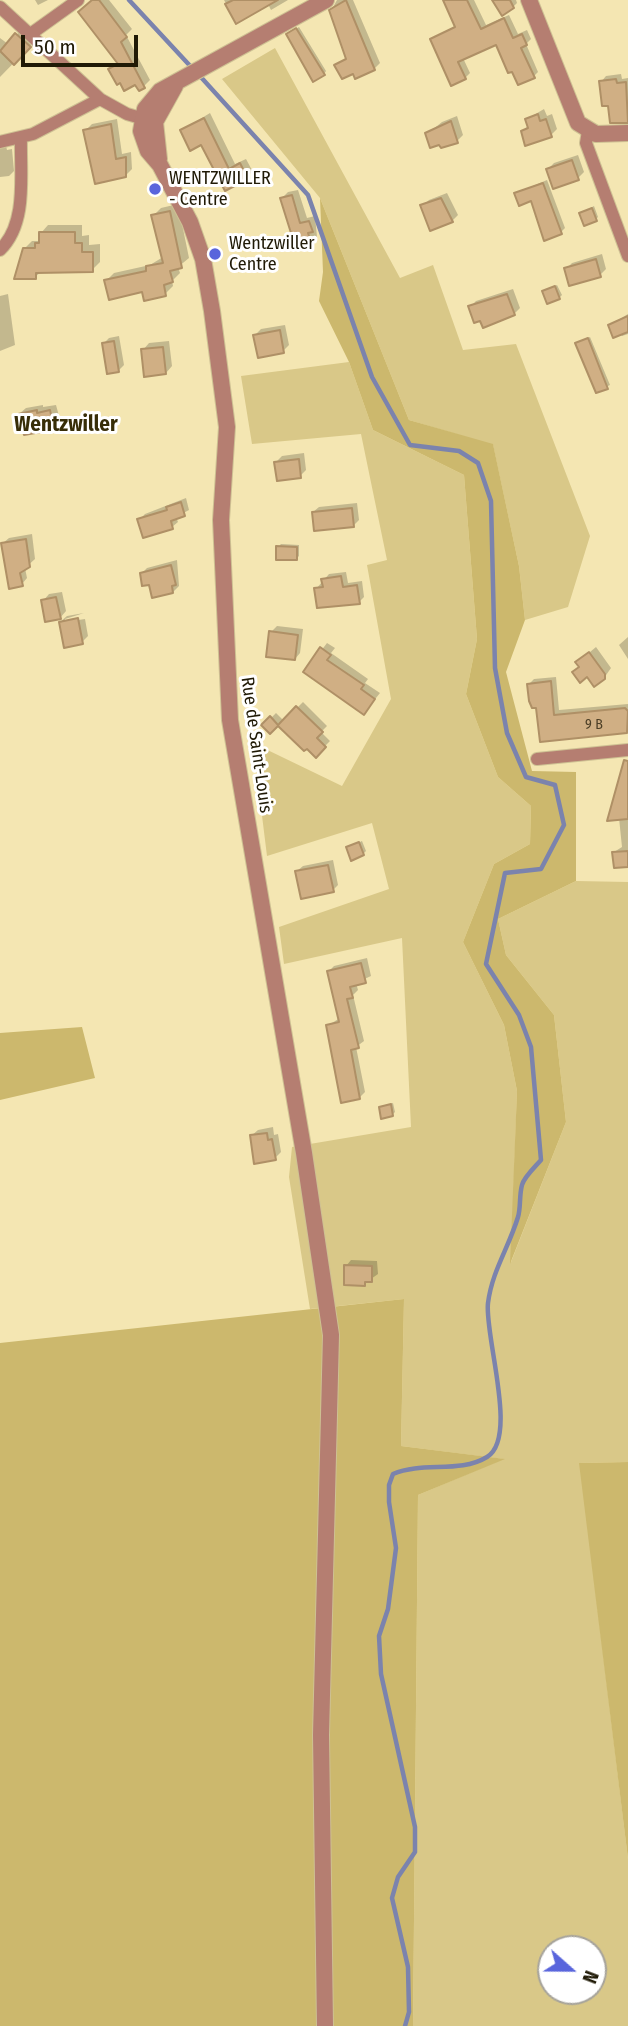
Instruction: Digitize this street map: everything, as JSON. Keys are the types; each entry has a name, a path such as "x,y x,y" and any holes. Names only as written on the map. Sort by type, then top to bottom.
{"street":[{"path":"32,33 78,0"},
{"path":"0,7 32,33 100,99 149,120 180,83 326,0"},
{"path":"529,0 578,122 588,131 604,134 628,133"},
{"path":"0,142 21,138 62,121 100,99"},
{"name":"Rue de Saint-Louis","path":"149,120 144,141 190,222 203,259 223,383 227,427 221,520 222,579 230,720 308,1176 331,1335 321,1735 325,2026"},
{"path":"588,131 586,143 628,256"},
{"path":"0,250 8,241 18,218 21,138"},
{"path":"537,759 628,750"}],"shaded area":[{"path":"275,48 400,278 433,265 463,350 516,344 590,536 568,607 525,620 519,566 493,445 409,420 320,198 222,79"},
{"path":"320,198 409,420 493,444 519,566 525,620 506,672 532,771 576,772 576,881 498,919 506,955 554,1015 566,1122 510,1264 517,1091 504,1025 463,942 494,864 530,844 531,806 498,777 466,694 477,639 464,475 373,430 349,362 319,301 323,272"},
{"path":"349,362 373,430 464,475 477,639 466,694 498,777 531,806 530,844 494,864 463,942 504,1025 517,1091 511,1262 566,1122 554,1015 506,955 498,919 576,881 628,882 628,1462 580,1463 628,1859 628,2026 413,2026 418,1495 503,1459 401,1446 404,1299 310,1309 289,1177 292,1147 411,1127 402,938 284,964 279,927 389,889 372,823 267,856 253,743 342,786 391,699 367,565 387,560 361,434 252,444 241,376"},
{"path":"82,1027 95,1078 0,1100 0,1033"},
{"path":"404,1299 401,1446 505,1459 418,1495 413,2026 0,2026 0,1343"},
{"path":"628,1462 628,1859 579,1463"}],"building":[{"path":"92,0 99,0 127,37 121,42 145,88 139,91 135,85 124,91 120,83 117,85 108,69 118,64 78,12"},
{"path":"233,0 278,0 236,24 225,4"},
{"path":"346,0 375,70 355,79 353,74 342,79 334,65 346,59 329,10"},
{"path":"443,0 467,0 481,29 504,18 513,38 522,34 527,45 521,48 535,78 518,85 512,72 508,73 496,45 458,62 466,79 451,86 430,39 455,27"},
{"path":"492,0 510,0 514,8 502,16"},
{"path":"296,28 325,75 313,82 286,34"},
{"path":"15,33 31,47 14,65 0,51"},
{"path":"616,79 617,83 626,82 628,123 610,123 608,106 602,106 599,81"},
{"path":"538,114 540,121 546,119 552,137 525,146 521,131 528,128 525,119"},
{"path":"204,118 229,169 240,163 248,179 225,191 201,145 190,151 180,130"},
{"path":"451,121 458,143 430,148 425,133"},
{"path":"111,124 116,159 126,157 126,177 95,184 83,130"},
{"path":"572,160 579,180 553,189 546,169"},
{"path":"543,183 562,234 544,241 531,201 519,206 514,193"},
{"path":"292,195 300,223 309,221 313,232 308,233 312,245 296,249 280,198"},
{"path":"441,198 453,222 430,231 420,205"},
{"path":"592,208 597,221 584,226 579,213"},
{"path":"170,211 182,268 170,271 173,282 164,285 166,296 144,301 142,292 109,300 104,280 146,271 146,266 163,263 151,215"},
{"path":"39,232 75,232 75,243 82,243 82,252 93,252 93,272 36,273 36,279 14,279 23,248 35,248 35,243 39,243"},
{"path":"596,259 601,277 569,286 564,268"},
{"path":"555,286 560,299 547,304 542,291"},
{"path":"507,294 515,315 483,328 480,321 474,323 468,306"},
{"path":"628,316 628,332 613,338 608,325"},
{"path":"280,330 284,353 258,358 253,335"},
{"path":"588,338 608,389 596,393 575,343"},
{"path":"114,341 119,372 107,374 102,343"},
{"path":"163,347 166,374 144,377 141,349"},
{"path":"37,410 37,413 50,410 53,424 40,426 41,432 24,435 18,414"},
{"path":"299,459 301,478 277,481 274,462"},
{"path":"181,502 185,516 171,521 173,529 143,538 137,519 167,510 166,507"},
{"path":"352,508 354,527 314,531 312,512"},
{"path":"26,539 30,567 20,573 23,586 9,589 1,543"},
{"path":"276,546 297,547 297,560 276,560"},
{"path":"171,565 176,585 172,586 173,593 152,598 149,585 142,586 140,573"},
{"path":"341,576 343,587 357,585 360,604 317,608 314,588 323,587 321,579"},
{"path":"56,597 61,619 45,622 41,600"},
{"path":"78,618 83,644 64,648 59,622"},
{"path":"269,631 298,635 295,660 266,657"},
{"path":"320,647 331,655 327,660 364,685 361,689 375,699 364,715 303,672"},
{"path":"589,652 605,674 605,679 594,687 587,677 580,683 572,672 579,667 575,662"},
{"path":"551,681 554,715 625,708 628,711 627,733 540,742 536,708 532,708 529,701 527,684"},
{"path":"296,706 323,732 317,738 326,747 316,758 307,749 304,751 278,726 270,734 261,725 270,716 278,725"},
{"path":"624,760 628,761 628,819 607,821"},
{"path":"359,842 364,855 351,861 346,847"},
{"path":"628,851 628,867 614,868 612,852"},
{"path":"328,865 334,892 301,899 295,871"},
{"path":"361,963 366,983 350,987 353,998 347,999 359,1048 351,1050 360,1099 341,1103 326,1025 339,1022 327,971"},
{"path":"391,1104 393,1116 381,1119 379,1107"},
{"path":"267,1133 268,1140 272,1139 276,1160 254,1164 250,1135"},
{"path":"344,1265 372,1266 372,1282 365,1282 365,1286 344,1285"}],"waterway":[{"path":"129,0 193,69"},
{"path":"199,75 308,195 372,377 410,445 459,451 478,463 491,501 495,668 507,733 526,777 555,785 564,825 541,869 505,873 486,964 519,1015 531,1047 541,1160 522,1185 518,1217 493,1280 488,1303 500,1408 500,1429 496,1446 487,1457 465,1465 416,1468 393,1474 389,1485 396,1548 388,1609 379,1636 381,1674 415,1827 415,1852 398,1877 392,1898 408,1967 409,2012 405,2026"}],"place":[{"name":"WENTZWILLER - Centre","path":"155,189"},
{"name":"Wentzwiller Centre","path":"215,254"}],"district":[{"name":"Wentzwiller","path":"66,425"}]}
